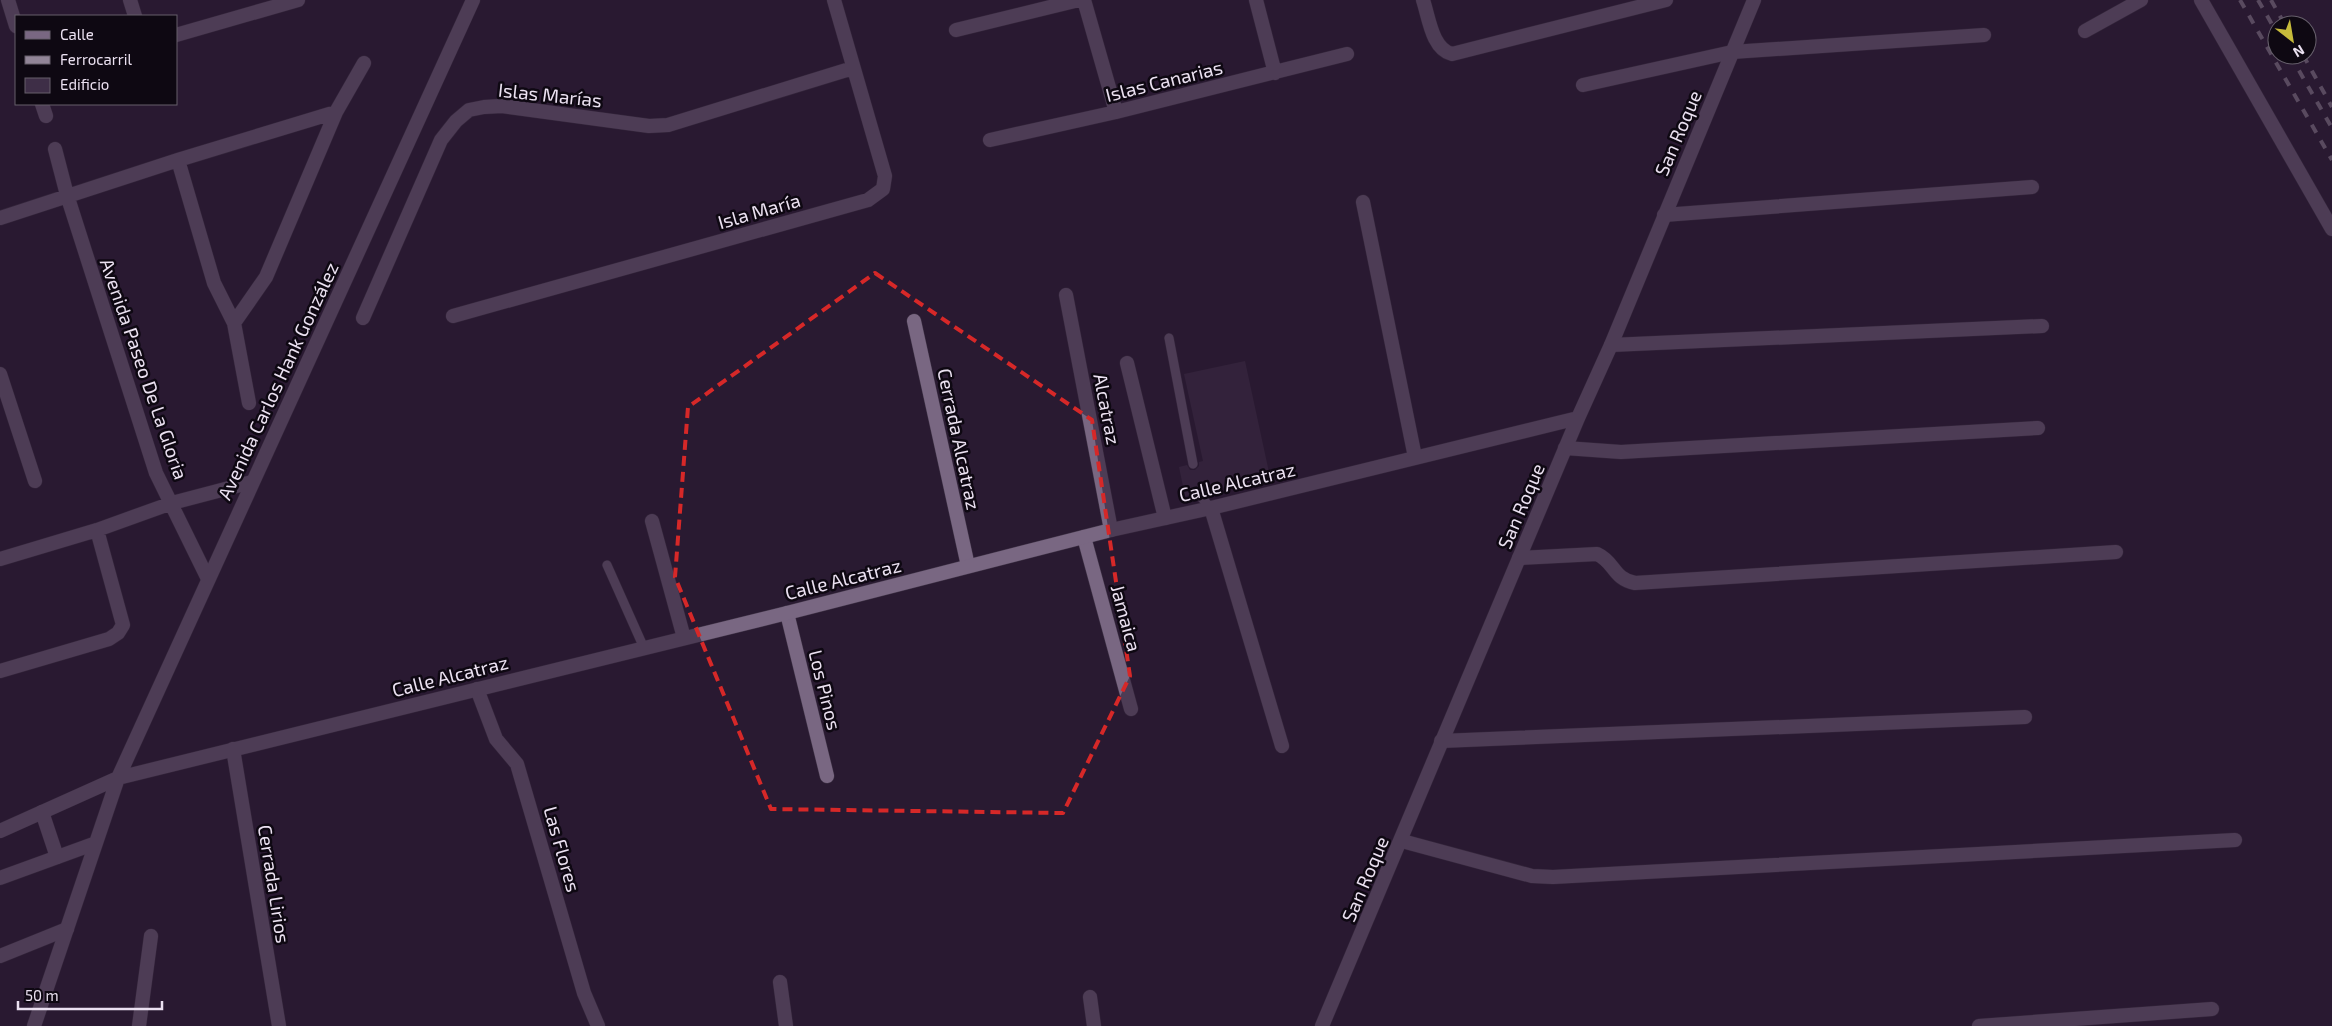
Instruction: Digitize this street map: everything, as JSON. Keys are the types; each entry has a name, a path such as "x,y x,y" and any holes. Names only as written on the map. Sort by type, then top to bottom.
{"street":[{"path":"8,0 15,23"},
{"path":"130,0 135,15"},
{"path":"178,34 256,6 298,0"},
{"name":"Avenida Carlos Hank González","path":"34,1026 118,778 474,0"},
{"name":"Isla María","path":"453,316 868,200 882,190 886,176 834,0"},
{"path":"956,30 1079,0"},
{"path":"1084,0 1116,112"},
{"path":"1256,0 1275,73"},
{"path":"1423,0 1436,41 1445,52 1460,54 1666,0"},
{"name":"San Roque","path":"1322,1026 1402,841 1441,741 1565,448 1611,345 1754,0"},
{"path":"2085,31 2142,0"},
{"path":"2201,0 2332,229"},
{"path":"1583,84 1732,52 1984,34"},
{"name":"Islas Canarias","path":"990,140 1116,112 1346,54"},
{"path":"234,323 266,277 336,112 364,62"},
{"name":"Islas Marías","path":"363,318 441,140 456,121 468,110 502,106 649,126 668,126 853,68"},
{"path":"0,218 67,195 336,112"},
{"name":"Avenida Paseo De La Gloria","path":"55,149 67,195 156,473 208,579"},
{"path":"178,160 214,283 234,323 249,403"},
{"path":"1664,215 2032,187"},
{"path":"1363,202 1415,457"},
{"name":"Alcatraz","path":"1066,295 1111,530"},
{"name":"Cerrada Alcatraz","path":"914,321 968,566"},
{"path":"1611,345 2042,326"},
{"path":"1126,363 1165,518"},
{"path":"0,374 35,481"},
{"name":"Calle Alcatraz","path":"0,830 118,778 787,613 1111,530 1211,508 1578,418"},
{"path":"1565,448 1621,452 2038,428"},
{"path":"0,559 97,530 172,503 252,482"},
{"path":"1211,508 1282,746"},
{"path":"652,521 684,638"},
{"path":"0,671 109,639 118,633 123,625 97,530"},
{"name":"Jamaica","path":"1084,537 1132,709"},
{"path":"1519,558 1598,554 1605,557 1617,574 1625,581 1635,583 2116,552"},
{"name":"Los Pinos","path":"787,613 827,776"},
{"name":"Las Flores","path":"477,688 496,739 517,764 584,993 598,1026"},
{"path":"1441,741 2025,717"},
{"name":"Cerrada Lirios","path":"233,750 278,1026"},
{"path":"42,812 57,857"},
{"path":"1402,841 1532,876 1553,877 2235,840"},
{"path":"0,878 96,843"},
{"path":"0,956 67,929"},
{"path":"139,1026 151,936"},
{"path":"780,982 786,1026"},
{"path":"1090,997 1094,1026"},
{"path":"1979,1026 2212,1009"}],"lane":[{"path":"1169,338 1193,464"},
{"path":"1197,493 1211,508"},
{"path":"607,565 644,648"}],"highlighted area":[{"path":"875,273 1092,420 1130,676 1063,813 771,809 675,577 688,407"}],"building":[{"path":"1245,361 1270,477 1204,492 1196,487 1192,489 1191,495 1185,496 1179,467 1187,465 1190,470 1195,470 1199,466 1199,462 1203,461 1184,374"}],"railway":[{"path":"2240,0 2332,160"},
{"path":"2258,0 2267,16"},
{"path":"2271,0 2279,15"},
{"path":"2296,65 2332,128"},
{"path":"2309,65 2332,107"}]}
